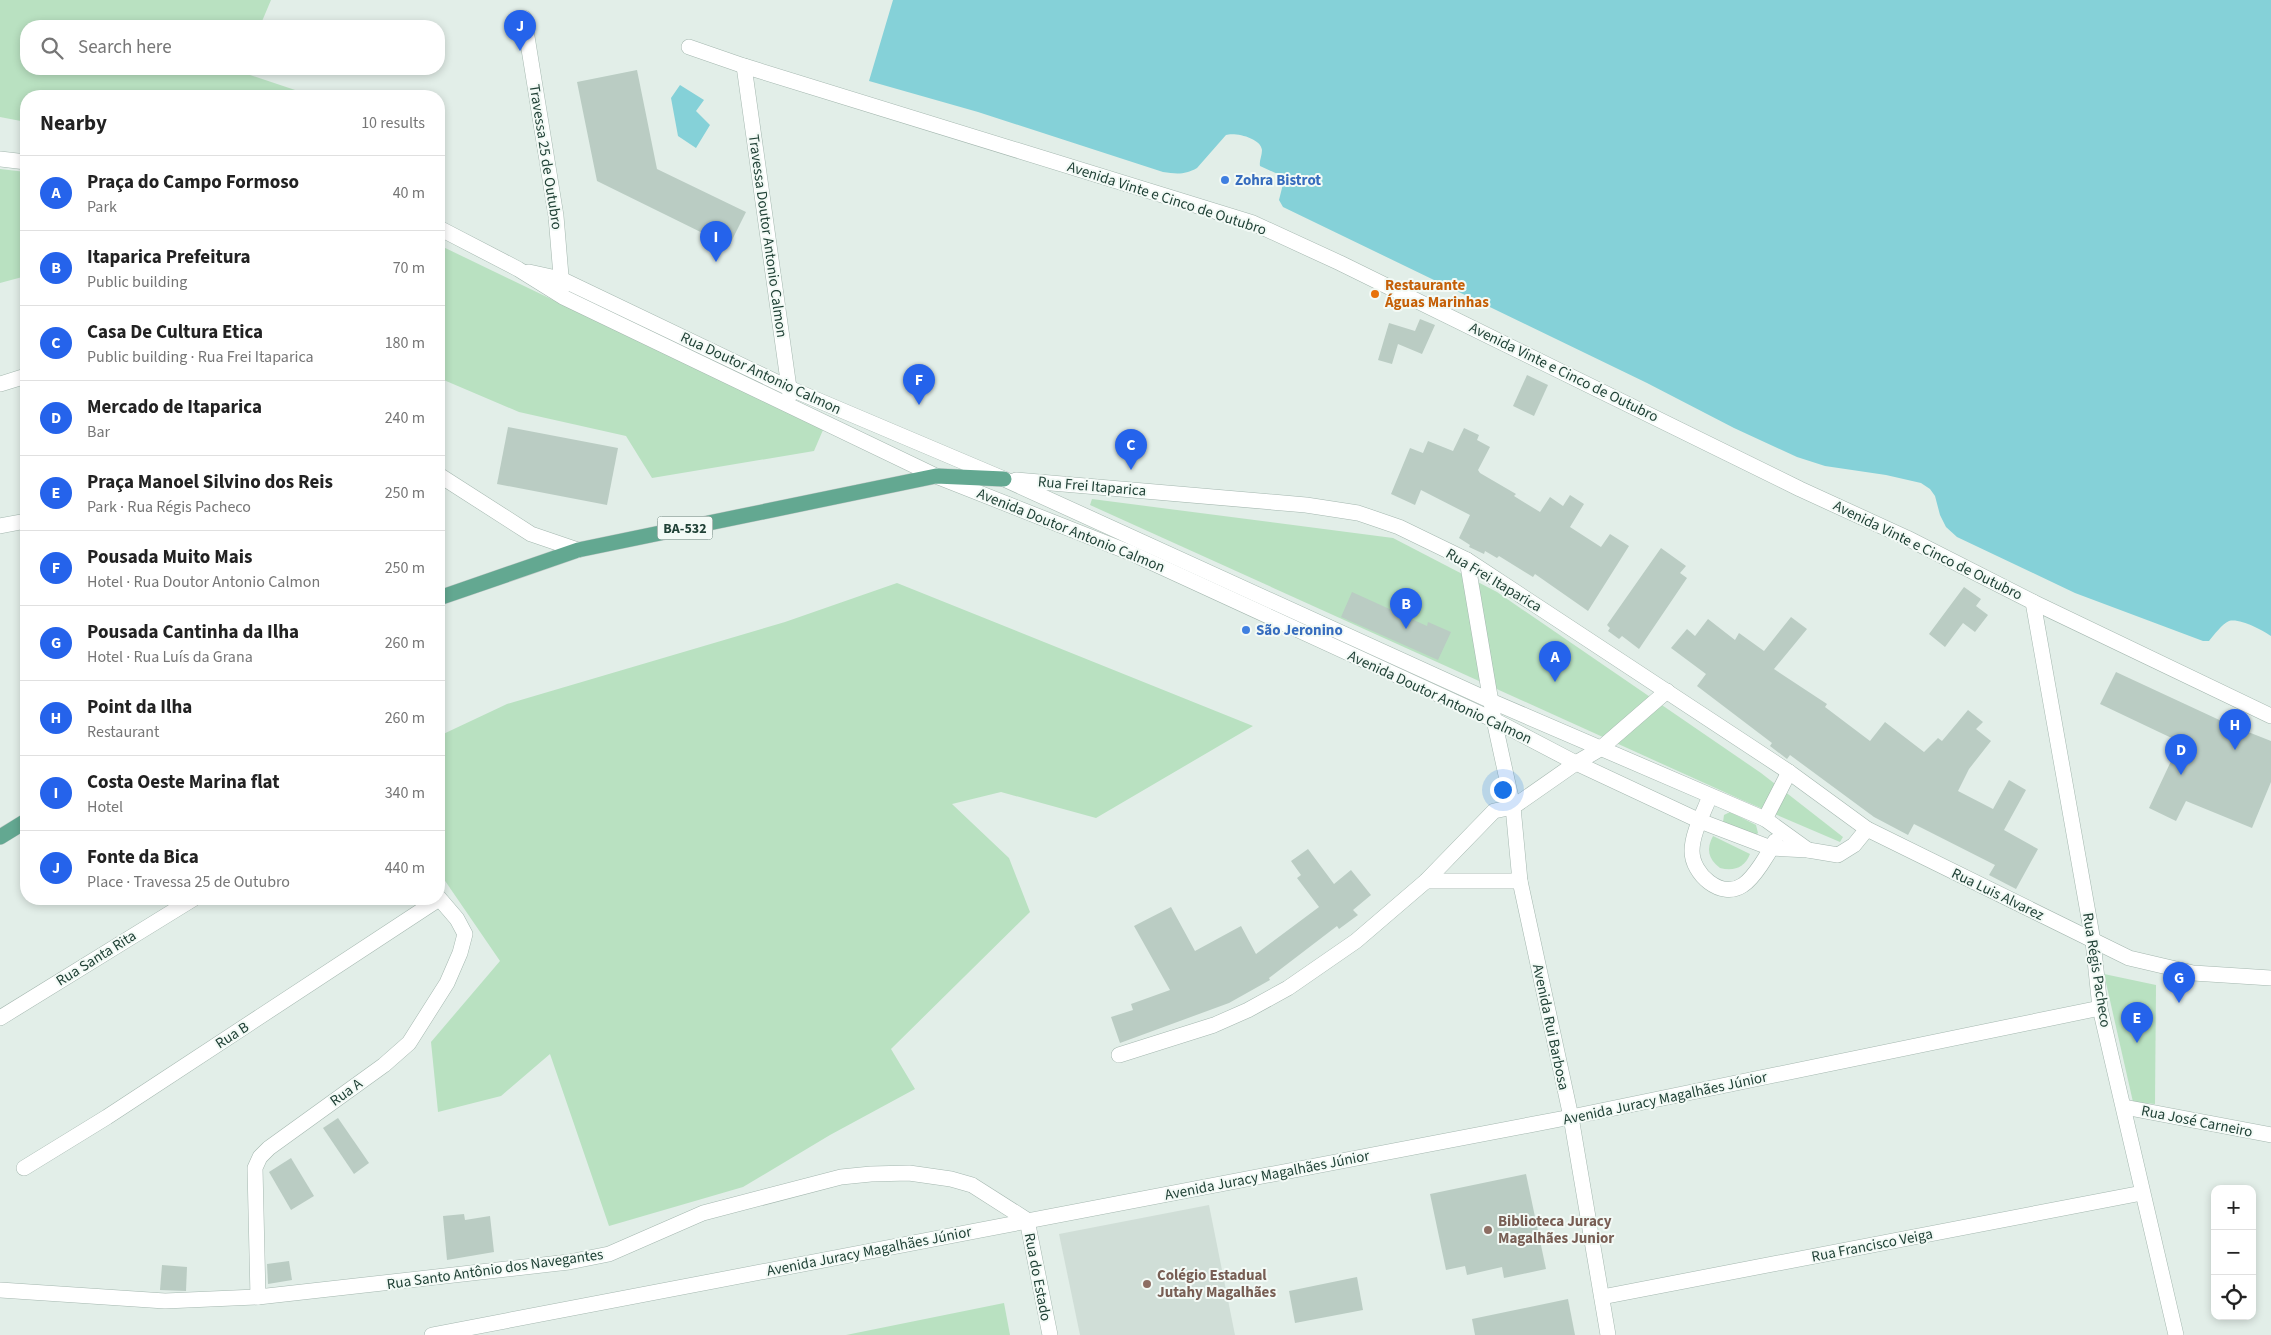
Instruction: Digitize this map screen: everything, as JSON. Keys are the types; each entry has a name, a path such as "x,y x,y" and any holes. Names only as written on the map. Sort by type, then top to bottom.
{"main road":[{"name":"BA-532","path":"445,596 578,550 936,476 1004,479"},
{"path":"0,837 20,825"}],"street":[{"name":"Travessa 25 de Outubro","path":"524,18 556,216 563,297"},
{"name":"Avenida Vinte e Cinco de Outubro","path":"688,47 1253,223 1367,276 1800,489 1907,538 2033,602 2271,716"},
{"name":"Travessa Doutor Antonio Calmon","path":"744,66 791,406"},
{"path":"0,159 20,161"},
{"name":"Rua Doutor Antonio Calmon","path":"445,231 518,269 563,297 936,476"},
{"name":"Rua Doutor Antonio Calmon","path":"518,269 561,279 789,388 1004,479"},
{"path":"0,384 20,378"},
{"name":"Avenida Doutor Antonio Calmon","path":"936,476 1135,546 1272,599 1491,700 1764,819 1808,850"},
{"path":"445,479 531,534 578,550"},
{"name":"Avenida Doutor Antonio Calmon","path":"1004,479 1264,614 1494,720 1576,762 1700,821 1771,848 1808,850 1838,855 1854,845 1867,829"},
{"name":"Rua Frei Itaparica","path":"1004,479 1306,505 1342,510 1399,527 1467,560 1789,772 1867,829"},
{"path":"0,526 20,522"},
{"name":"Avenida Rui Barbosa","path":"1467,560 1494,720 1513,807 1520,881 1571,1117 1608,1335"},
{"path":"1264,614 1272,599"},
{"name":"Rua Régis Pacheco","path":"2033,602 2093,941 2100,1008 2176,1335"},
{"path":"1119,1055 1214,1025 1248,1010 1288,988 1356,941 1426,881 1494,811 1513,807 1576,762 1600,748 1667,691"},
{"path":"1764,819 1789,772"},
{"path":"1710,796 1700,821 1692,850 1693,859 1700,875 1718,887 1733,889 1746,884 1781,830"},
{"name":"Rua Luis Alvarez","path":"1867,829 2128,958 2193,973 2271,978"},
{"path":"1426,881 1520,881"},
{"name":"Rua Santa Rita","path":"0,1018 183,905"},
{"name":"Rua B","path":"24,1168 107,1117 428,905"},
{"name":"Rua A","path":"258,1297 255,1168 260,1157 269,1148 397,1055 417,1032 447,983 460,953 465,934 457,919 445,905"},
{"name":"Avenida Juracy Magalhães Júnior","path":"432,1335 489,1330 1027,1220 1571,1117 2100,1008"},
{"name":"Rua José Carneiro","path":"2124,1107 2271,1135"},
{"name":"Rua Santo Antônio dos Navegantes","path":"0,1290 165,1301 258,1297 569,1262 609,1254 703,1213 841,1177 864,1175 909,1173 951,1179 972,1185 1027,1220"},
{"name":"Rua Francisco Veiga","path":"1602,1297 2142,1193"},
{"name":"Rua do Estado","path":"1027,1220 1050,1335"}],"shaded area":[{"name":"Colégio Estadual Jutahy Magalhães","path":"1209,1205 1235,1335 1080,1335 1059,1234"}],"green space":[{"path":"0,0 271,0 263,20 20,20 20,75 250,75 295,90 20,90 20,121 0,117"},
{"path":"0,169 20,171 20,278 0,283"},
{"path":"445,248 823,430 814,451 652,478 626,436 519,412 445,381"},
{"path":"1092,499 1393,538 1497,592 1761,773 1843,837 1840,842 1742,800 1090,505"},
{"path":"897,583 1253,726 1096,818 1001,792 952,804 1009,858 1030,912 891,1049 915,1089 830,1135 743,1187 609,1226 550,1054 501,1096 438,1112 431,1042 500,961 445,881 445,733 507,704 785,622"},
{"path":"1730,812 1756,825 1758,833 1756,835 1723,822 1724,815"},
{"path":"1713,836 1750,854 1748,858 1742,865 1734,869 1720,868 1709,854 1709,845"},
{"path":"2104,974 2156,985 2155,1104 2133,1102"},
{"path":"1004,1303 1010,1335 846,1335"}],"water":[{"path":"893,0 2271,0 2271,636 2251,625 2239,621 2229,621 2209,641 2203,641 2075,593 1957,537 1946,527 1940,515 1935,496 1930,489 1921,483 1886,475 1825,466 1797,457 1283,207 1279,200 1284,180 1280,175 1260,166 1261,146 1253,139 1235,134 1226,135 1197,168 1180,173 1163,172 978,112 869,81"},
{"path":"680,85 704,100 696,111 710,125 696,148 678,136 671,98"}],"building":[{"path":"637,70 657,169 746,212 729,246 597,181 577,82"},
{"path":"1420,319 1435,325 1422,354 1398,344 1392,364 1378,360 1389,323 1415,331"},
{"path":"1527,375 1548,385 1534,416 1513,406"},
{"path":"508,427 618,448 607,505 497,484"},
{"path":"1464,428 1479,435 1477,440 1490,447 1478,470 1480,473 1516,494 1514,496 1540,512 1550,497 1563,506 1570,495 1584,504 1570,527 1601,547 1610,534 1629,546 1588,611 1535,574 1533,577 1499,556 1497,558 1485,551 1484,554 1469,547 1470,545 1459,538 1470,515 1421,490 1415,505 1391,494 1410,448 1423,453 1428,441 1453,451"},
{"path":"1661,548 1686,566 1680,573 1687,578 1639,649 1622,636 1619,639 1608,631 1610,628 1607,625"},
{"path":"1964,587 1981,599 1976,606 1988,615 1975,632 1963,623 1945,647 1929,634"},
{"path":"1352,592 1427,626 1428,622 1451,632 1438,660 1341,617"},
{"path":"1791,617 1807,629 1774,669 1827,704 1825,707 1870,741 1885,722 1924,752 1938,738 1942,741 1968,710 1983,722 1976,729 1991,741 1969,769 1958,791 1993,809 2009,780 2026,790 2004,830 2038,849 2016,889 1989,875 1995,865 1914,824 1908,835 1874,817 1790,755 1787,759 1770,746 1772,743 1697,686 1706,674 1671,648 1687,629 1695,636 1708,619 1735,640 1739,633 1764,651"},
{"path":"2116,672 2228,724 2271,741 2271,782 2252,828 2186,801 2176,821 2149,808 2180,742 2100,704"},
{"path":"1308,849 1334,884 1351,870 1371,895 1353,910 1358,915 1339,929 1337,926 1269,978 1270,980 1229,1003 1120,1043 1111,1017 1133,1010 1131,1004 1170,990 1134,926 1171,907 1195,951 1241,926 1256,954 1319,907 1297,878 1301,875 1291,861"},
{"path":"338,1118 369,1163 354,1174 323,1128"},
{"path":"291,1158 314,1196 291,1210 269,1172"},
{"name":"Biblioteca Juracy Magalhães Junior","path":"1526,1174 1546,1269 1504,1278 1502,1267 1467,1275 1465,1266 1446,1270 1430,1194"},
{"path":"464,1214 465,1220 490,1216 494,1252 447,1260 443,1216"},
{"path":"289,1261 292,1280 268,1284 267,1264"},
{"path":"162,1265 187,1267 186,1291 160,1290"},
{"path":"1357,1277 1363,1310 1295,1323 1289,1291"},
{"path":"1568,1299 1575,1335 1475,1335 1472,1319"}],"place":[{"name":"Fonte da Bica","path":"520,51"},
{"name":"Zohra Bistrot","path":"1225,180"},
{"name":"Costa Oeste Marina flat","path":"716,262"},
{"name":"Restaurante Águas Marinhas","path":"1375,294"},
{"name":"Pousada Muito Mais","path":"919,405"},
{"name":"Casa De Cultura Etica","path":"1131,470"},
{"name":"Itaparica Prefeitura","path":"1406,629"},
{"name":"São Jeronino","path":"1246,630"},
{"name":"Praça do Campo Formoso","path":"1555,682"},
{"name":"Point da Ilha","path":"2235,750"},
{"name":"Mercado de Itaparica","path":"2181,775"},
{"name":"Pousada Cantinha da Ilha","path":"2179,1003"},
{"name":"Praça Manoel Silvino dos Reis","path":"2137,1043"},
{"name":"Biblioteca Juracy Magalhães Junior","path":"1488,1230"},
{"name":"Colégio Estadual Jutahy Magalhães","path":"1147,1284"}]}
